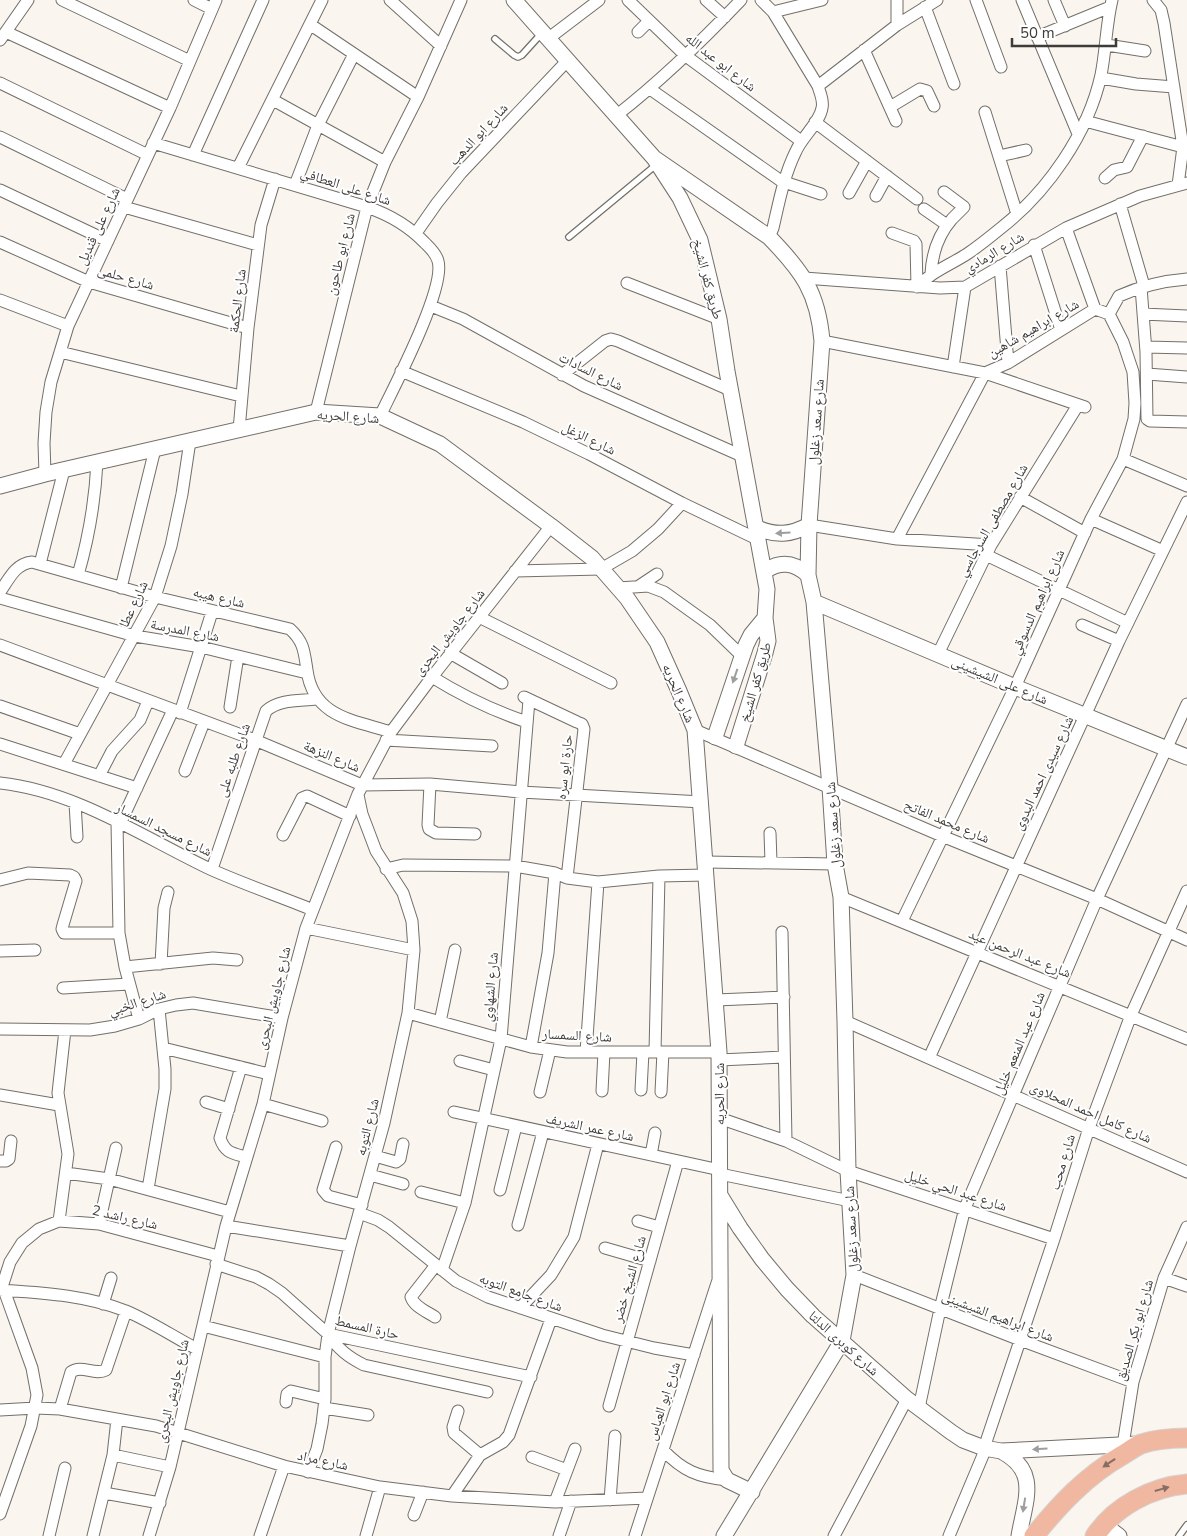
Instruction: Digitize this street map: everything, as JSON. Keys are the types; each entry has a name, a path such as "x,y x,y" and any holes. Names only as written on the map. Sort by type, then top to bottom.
{"main road":[{"path":"1034,1536 1055,1510 1081,1484 1132,1445 1173,1438 1187,1438"},
{"path":"1099,1530 1132,1501 1157,1490 1187,1484"}],"street":[{"path":"28,0 3,36 170,108"},
{"path":"62,0 190,61"},
{"path":"194,0 214,4"},
{"path":"193,155 264,0"},
{"path":"238,168 322,0"},
{"path":"390,0 441,46"},
{"name":"شارع ابو طاحون","path":"316,412 368,206 385,162 418,97 460,0"},
{"name":"طريق كفر الشيخ","path":"514,0 656,161 680,198 700,240 719,319 742,456 765,571 765,618 768,635 765,653 736,746"},
{"path":"546,35 599,0"},
{"name":"شارع ابو عبد الله","path":"628,0 686,56 802,141"},
{"path":"706,0 725,17"},
{"path":"617,115 650,89 686,56 741,0"},
{"path":"761,0 773,12 818,86 822,97 822,108 815,122 796,149 784,182 774,228 769,237"},
{"path":"773,12 822,0"},
{"path":"897,0 897,25"},
{"path":"818,86 897,25 937,0"},
{"path":"976,0 1002,67"},
{"path":"1022,0 1036,42 1078,134"},
{"path":"1054,0 1065,26"},
{"path":"1153,0 1161,10 1174,87 1183,147 1183,184"},
{"name":"شارع على قنديل","path":"46,474 44,443 46,412 51,382 68,326 170,108 214,4"},
{"path":"1036,42 1111,4"},
{"path":"916,286 930,274 967,254 1017,214 1055,174 1085,121 1101,78 1111,4"},
{"path":"925,7 954,84"},
{"path":"638,32 649,21"},
{"path":"311,25 418,97"},
{"path":"1106,46 1145,51"},
{"path":"864,50 896,121"},
{"path":"295,185 318,125 354,54"},
{"name":"شارع ابو الدهب","path":"416,234 460,173 568,60"},
{"path":"1101,78 1136,84 1174,87"},
{"path":"0,83 148,155"},
{"path":"650,89 784,182 821,194"},
{"path":"890,107 920,89 927,91 934,106"},
{"path":"273,100 385,162"},
{"path":"985,112 1017,214"},
{"path":"1085,121 1183,147"},
{"path":"815,122 887,176 947,225"},
{"path":"1105,178 1114,170 1127,167 1143,136"},
{"path":"0,137 126,203 258,245"},
{"name":"شارع على العطافي","path":"154,143 368,206 402,222 434,252 440,266 431,306 380,416"},
{"path":"999,156 1026,150"},
{"name":"شارع سعد زغلول","path":"656,161 769,237 804,278 814,298 820,319 822,340 808,525 808,575 814,602 830,786 834,864 841,896 848,1170 854,1275 842,1341 724,1536"},
{"path":"849,194 867,161"},
{"path":"876,196 887,176"},
{"name":"شارع الحكمة","path":"239,430 258,245 261,225 276,179"},
{"name":"شارع الرمادي","path":"804,278 952,289 965,287 1066,228 1140,196 1183,184"},
{"path":"0,190 108,241"},
{"path":"930,274 934,249 947,225 964,206 944,192"},
{"path":"1120,204 1142,286 1148,420 1187,422"},
{"path":"1066,228 1095,309"},
{"path":"892,233 916,244 916,286"},
{"name":"شارع حلمى","path":"0,242 89,282 248,328"},
{"path":"1034,245 1061,330"},
{"path":"1000,266 1008,363"},
{"path":"1110,314 1118,296 1142,286 1164,281 1187,279"},
{"path":"627,283 719,319"},
{"path":"953,367 965,287"},
{"path":"0,300 68,326"},
{"name":"شارع السادات","path":"431,306 470,324 562,375 742,456"},
{"name":"شارع ابراهيم شاهين","path":"822,340 984,374 1008,363 1095,309 1110,314"},
{"name":"شارع ابراهيم الدسوقي","path":"902,921 1015,687 1091,519 1123,460 1134,419 1133,380 1123,342 1110,314"},
{"path":"1143,314 1187,316"},
{"path":"562,375 605,341 611,339 618,340 730,390"},
{"path":"1146,347 1187,348"},
{"path":"60,352 241,396"},
{"name":"شارع الزغل","path":"401,371 523,422 682,503 758,534"},
{"path":"897,539 984,374"},
{"name":"شارع مصطفى السرجاسي","path":"938,654 989,550 1020,497 1082,406 984,374"},
{"path":"1146,374 1187,377"},
{"name":"شارع الحريه","path":"0,486 316,412 380,416 440,444 592,558 627,598 657,642 680,691 695,730 702,802 719,1056 721,1470 727,1480"},
{"name":"شارع عطا","path":"64,764 156,597 171,546 182,494 190,441"},
{"path":"121,588 155,449"},
{"path":"1123,460 1187,486"},
{"path":"78,575 95,501 97,462"},
{"path":"40,564 64,470"},
{"path":"1020,497 1085,533"},
{"name":"شارع سيدى احمد البدوى","path":"929,1058 1118,641 1187,502"},
{"path":"515,571 601,569 632,551 658,529 682,503"},
{"path":"1091,519 1163,551"},
{"path":"758,534 778,534 799,530 808,525 897,539 989,550 1058,590 1128,622"},
{"name":"شارع جاويش البحرى","path":"149,1536 170,1467 217,1260 263,1104 282,1018 312,910 360,790 389,736 450,653 551,526"},
{"name":"شارع هيبه","path":"0,592 17,567 24,563 32,562 212,612 290,629 300,638 304,650 310,687 316,699"},
{"path":"765,571 773,566 792,564 801,568 808,575"},
{"path":"639,586 657,574"},
{"path":"619,588 639,586 656,588 664,592 710,625 742,656"},
{"name":"شارع المدرسة","path":"0,598 135,636 201,647 307,673"},
{"name":"شارع على الشيشينى","path":"814,602 1187,757"},
{"path":"139,1019 125,968 119,933 119,823 176,712 201,647 212,612"},
{"path":"479,617 611,683"},
{"name":"طريق كفر الشيخ","path":"714,737 751,635 765,618"},
{"path":"1082,625 1118,641"},
{"name":"شارع النزهة","path":"0,645 148,702 255,740 360,790 430,784 521,792 702,802"},
{"path":"450,653 502,683"},
{"path":"230,707 238,656"},
{"path":"432,677 470,700 494,711 527,722"},
{"name":"شارع الشهاوي","path":"436,1317 416,1305 412,1297 439,1268 466,1203 501,1039 527,722 526,698"},
{"name":"حارة ابو سره","path":"526,698 582,724 584,729 567,878"},
{"path":"316,699 327,709 389,736 492,746"},
{"name":"شارع طلبه على","path":"212,869 266,711 272,705 281,702 316,699"},
{"path":"98,776 112,751 140,720 148,702"},
{"name":"شارع عبد المنعم خليل","path":"920,1408 940,1309 965,1208 1097,899 1187,704"},
{"path":"0,706 80,734"},
{"path":"185,771 204,722"},
{"name":"شارع محمد الفاتح","path":"695,730 830,786 942,836 1097,899 1187,940"},
{"path":"0,744 137,788"},
{"name":"شارع مسجد السمسار","path":"0,783 45,792 75,803 212,869 312,910"},
{"path":"430,784 429,829 436,833 475,834"},
{"name":"شارع التوبه","path":"308,1472 317,1449 322,1424 328,1334 384,1123 408,1013 414,950 412,921 403,893 386,869 368,833 360,790"},
{"path":"282,836 302,798 307,796 350,816"},
{"path":"75,803 77,837"},
{"path":"770,832 771,862"},
{"path":"386,869 403,865 515,866 554,873 567,878 598,882 659,876 706,868 771,862 834,864"},
{"path":"0,880 39,872 70,875 76,880 62,929 64,933 119,933"},
{"path":"532,1047 548,953 554,873"},
{"path":"659,876 659,1052 661,1092"},
{"path":"586,1052 598,882"},
{"name":"شارع محب","path":"949,1536 990,1449 1020,1340 1089,1128 1131,1015 1187,891"},
{"path":"161,964 164,908 168,892"},
{"name":"شارع عبد الرحمن عيد","path":"841,896 1187,1039"},
{"path":"306,928 414,950"},
{"path":"782,932 786,1141"},
{"path":"0,950 35,950"},
{"path":"440,1022 455,950"},
{"path":"125,968 213,958 237,960"},
{"path":"63,988 129,984"},
{"path":"716,1000 784,997"},
{"name":"شارع الخبي","path":"0,1029 90,1030 115,1026 139,1019 159,1009 194,1003 282,1018"},
{"path":"148,1189 164,1089 165,1068 159,1009"},
{"name":"شارع السمسار","path":"408,1013 501,1039 550,1050 784,1057"},
{"name":"شارع كامل احمد المحلاوى","path":"845,1021 1187,1172"},
{"path":"59,1221 68,1154 58,1093 65,1030"},
{"path":"163,1048 269,1074"},
{"path":"540,1092 550,1050"},
{"path":"602,1090 604,1052"},
{"path":"641,1090 643,1052"},
{"path":"460,1061 494,1070"},
{"path":"241,1067 220,1138 224,1147 231,1153 246,1157"},
{"path":"0,1095 59,1105"},
{"path":"206,1102 229,1109"},
{"path":"263,1104 322,1121"},
{"name":"شارع عمر الشريف","path":"454,1112 850,1201"},
{"name":"شارع عبد الحي خليل","path":"720,1118 786,1141 848,1170 1054,1239"},
{"path":"500,1190 516,1126"},
{"path":"518,1226 544,1132"},
{"path":"652,1155 655,1133"},
{"path":"0,1161 9,1159 11,1141"},
{"path":"375,1156 396,1162 398,1161 403,1144"},
{"path":"520,1308 551,1275 574,1237 598,1144"},
{"name":"شارع جامع التوبه","path":"336,1146 323,1190 328,1196 360,1209 389,1227 439,1268 471,1290 551,1319 627,1341 694,1355"},
{"path":"99,1224 116,1148"},
{"name":"شارع الشيخ خضر","path":"609,1406 678,1161"},
{"path":"66,1173 109,1179 230,1212"},
{"path":"370,1175 403,1184"},
{"path":"421,1192 466,1203"},
{"name":"شارع كوبرى الدلتا","path":"720,1195 740,1228 768,1266 813,1316 907,1399 963,1440 1013,1457 1020,1464 1025,1473 1027,1483 1019,1536"},
{"name":"شارع راشد 2","path":"2,1290 10,1262 22,1243 39,1229 59,1221 99,1224 217,1260"},
{"path":"638,1221 659,1227"},
{"path":"226,1226 350,1246"},
{"name":"شارع ابو بكر الصديق","path":"1132,1445 1133,1382 1164,1278 1187,1227"},
{"path":"605,1248 650,1261"},
{"name":"حارة المسمط","path":"217,1260 269,1284 282,1293 328,1334 531,1377"},
{"name":"شارع ابراهيم الشيشينى","path":"854,1275 1133,1382"},
{"name":"شارع ابو العباس","path":"635,1536 720,1276"},
{"path":"103,1304 111,1278"},
{"path":"1164,1278 1187,1286"},
{"path":"0,1514 5,1487 25,1444 36,1408 36,1381 2,1290 62,1295 103,1304 126,1312 197,1349"},
{"path":"60,1409 71,1372 80,1368 97,1372 106,1370 126,1312"},
{"path":"452,1496 480,1455 504,1442 509,1435 551,1319"},
{"path":"203,1326 325,1357"},
{"path":"328,1334 337,1347 350,1358 364,1365 487,1392"},
{"path":"286,1402 291,1391 324,1403 368,1415"},
{"path":"834,1536 907,1399"},
{"name":"شارع مراد","path":"0,1410 60,1409 156,1426 284,1466 380,1487 452,1496 555,1502 647,1498"},
{"path":"458,1411 453,1427 454,1433 480,1455"},
{"path":"93,1536 113,1455 117,1419"},
{"path":"610,1500 615,1436"},
{"name":"شارع كوبرى الدلتا","path":"990,1449 1132,1445"},
{"path":"555,1502 575,1449"},
{"path":"663,1450 676,1463 692,1473 709,1478 727,1480 752,1492"},
{"path":"113,1455 170,1467"},
{"path":"532,1457 567,1470"},
{"path":"260,1536 284,1466"},
{"path":"49,1536 65,1468"},
{"path":"366,1536 380,1487"},
{"path":"414,1514 423,1492"},
{"path":"104,1493 160,1503"},
{"path":"558,1536 571,1501"},
{"path":"1099,1530 1119,1536"}],"lane":[{"path":"495,39 518,57 546,35"},
{"path":"570,237 656,161"},
{"path":"1179,1536 1187,1525"}]}
